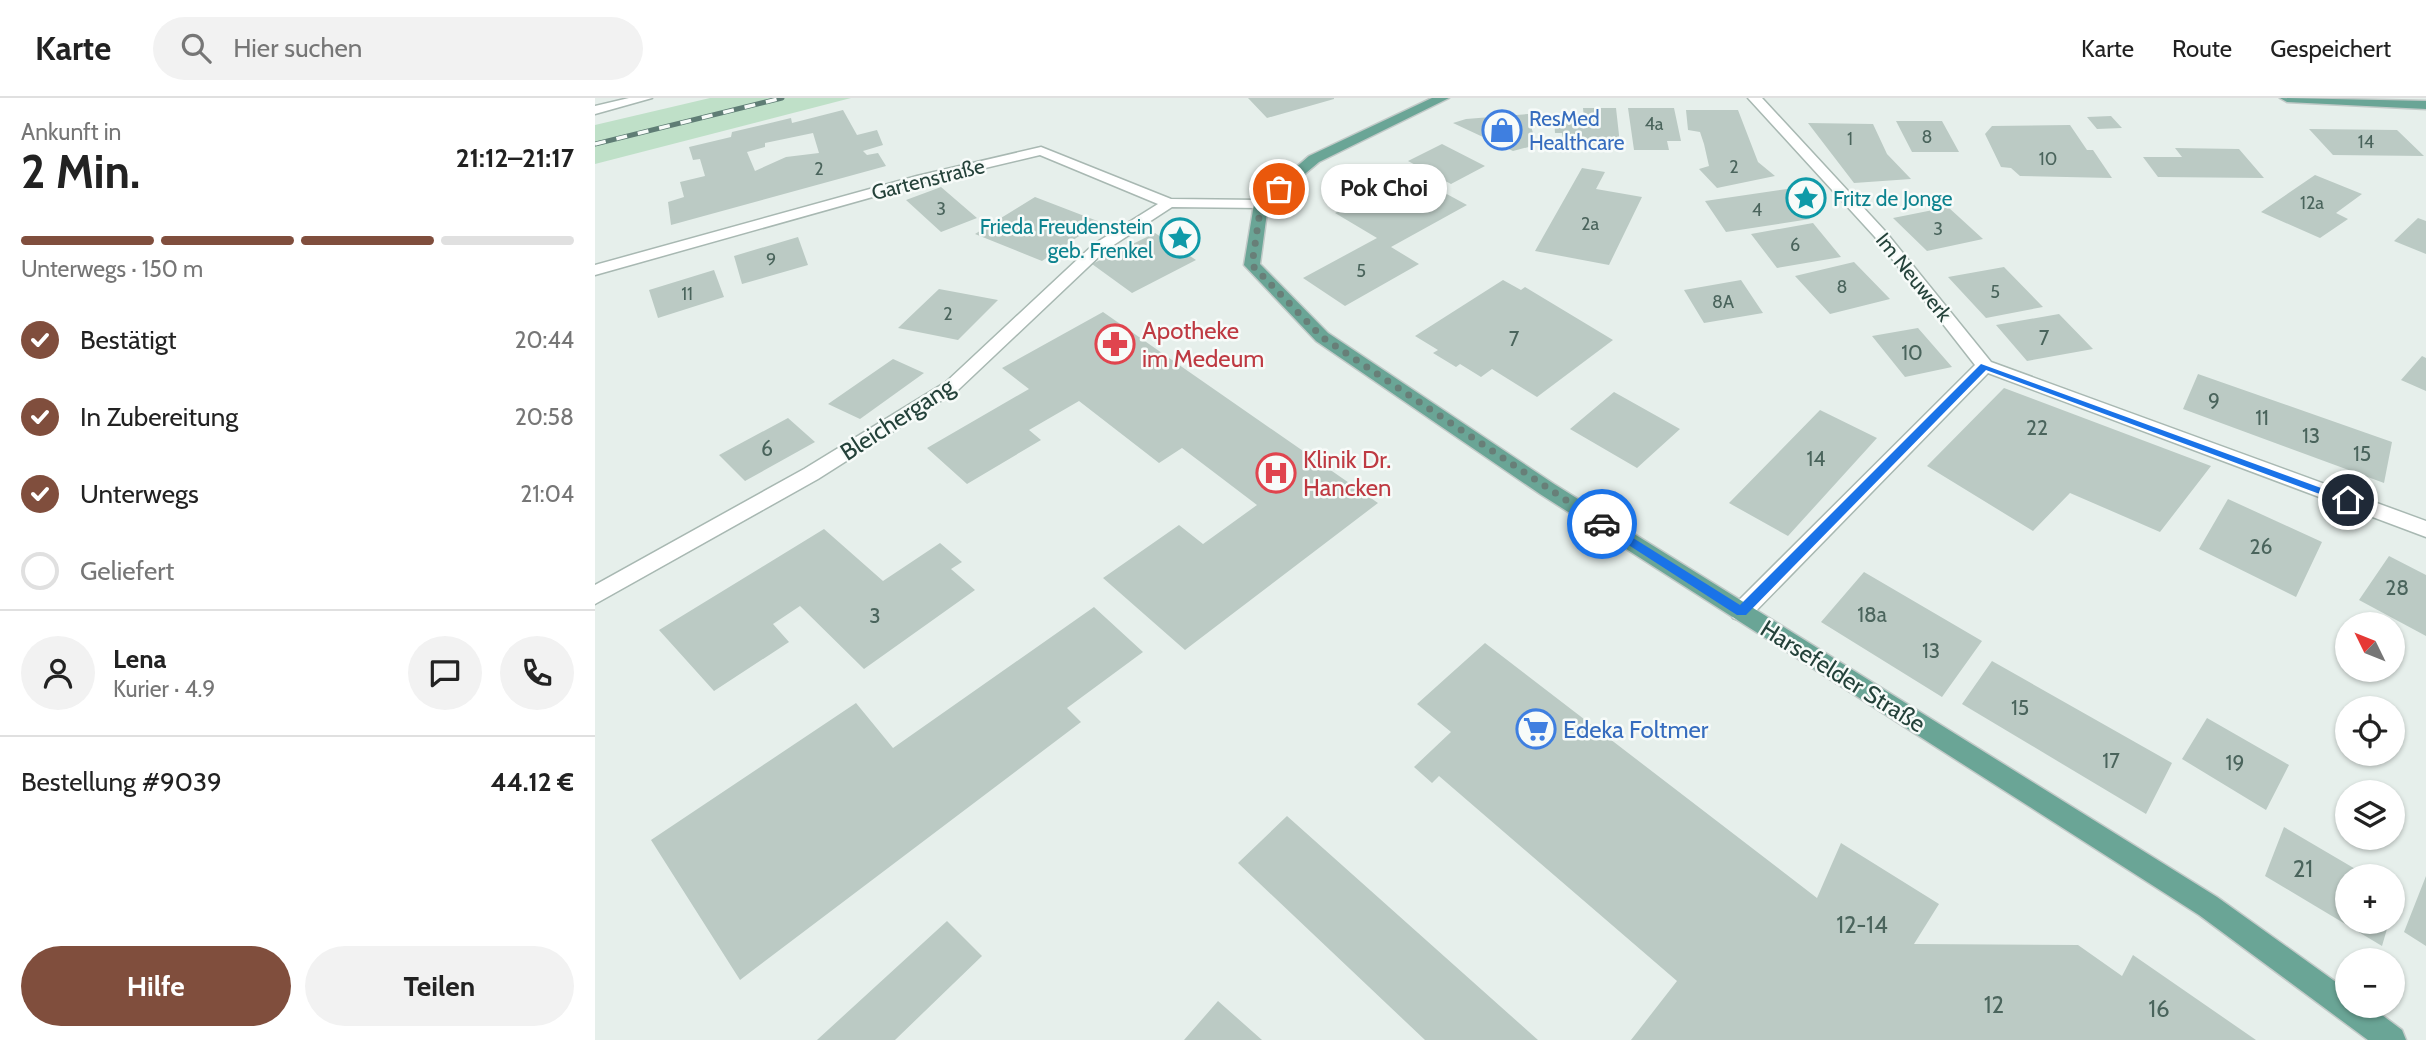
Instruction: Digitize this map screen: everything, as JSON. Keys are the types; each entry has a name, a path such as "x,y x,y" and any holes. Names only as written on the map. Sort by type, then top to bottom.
{"main road":[{"path":"1261,204 1314,159 1442,98"},
{"path":"2287,98 2426,105"},
{"name":"Harsefelder Straße","path":"1261,204 1252,265 1322,337 1547,489 2208,906 2392,1040"}],"street":[{"path":"595,110 645,98"},
{"name":"Im Neuwerk","path":"1755,98 1879,234 1985,366"},
{"name":"Gartenstraße","path":"597,267 922,179 1041,151 1169,203 1261,204"},
{"name":"Bleichergang","path":"595,595 811,474 952,386 1100,247 1169,203"},
{"path":"1741,612 1985,366 2426,529"}],"green space":[{"path":"710,98 851,98 595,164 595,125"}],"building":[{"path":"1248,98 1334,98 1334,99 1267,118"},
{"path":"1583,108 1616,108 1620,144 1587,144 1587,139 1563,138 1562,133 1555,133 1554,119 1584,119"},
{"path":"1628,108 1674,108 1681,141 1667,141 1669,150 1634,150"},
{"path":"843,110 857,135 877,130 883,145 863,151 867,155 878,153 886,166 671,225 668,202 684,197 680,182 705,176 700,159 693,160 689,147 731,137 732,132 791,118 792,123","holes":["813,133 819,153 786,157 755,171 747,152 765,147 765,143"]},
{"path":"1686,110 1738,110 1758,162 1775,176 1717,188 1699,169 1709,166 1700,132 1688,130"},
{"path":"1528,114 1536,145 1513,151 1453,123 1466,119"},
{"path":"2111,116 2122,128 2097,129 2087,117"},
{"path":"1896,121 1942,121 1959,152 1912,152"},
{"path":"1808,123 1873,124 1887,154 1911,179 1854,183"},
{"path":"2070,125 2087,150 2093,150 2112,178 2020,176 2011,168 2001,167 1985,134 1992,126"},
{"path":"2309,129 2397,130 2424,156 2333,155"},
{"path":"1442,144 1485,166 1451,184 1408,161"},
{"path":"2175,148 2239,149 2264,178 2158,177 2143,157 2182,157"},
{"path":"1582,168 1605,172 1596,189 1642,197 1609,265 1535,251"},
{"path":"1410,174 1467,205 1391,247 1419,264 1345,306 1303,278 1377,238 1335,213"},
{"path":"2315,175 2362,194 2336,213 2348,219 2320,238 2261,212"},
{"path":"941,187 977,218 941,232 906,200"},
{"path":"1787,189 1810,219 1726,232 1705,201"},
{"path":"1035,197 1100,222 1042,261 975,234"},
{"path":"1948,207 1983,239 1927,251 1893,218"},
{"path":"2418,218 2426,221 2426,254 2394,241"},
{"path":"1813,223 1841,257 1777,268 1751,234"},
{"path":"1155,233 1196,260 1132,293 1092,264"},
{"path":"798,237 808,265 742,284 734,256"},
{"path":"1854,262 1890,299 1830,314 1795,276"},
{"path":"2004,267 2043,307 1986,318 1948,277"},
{"path":"714,270 724,297 658,318 649,290"},
{"path":"1503,280 1521,290 1525,287 1613,340 1537,397 1492,369 1481,377 1460,364 1456,367 1433,353 1438,350 1415,336"},
{"path":"1741,280 1763,313 1704,323 1684,290"},
{"path":"939,289 998,300 958,340 898,328"},
{"name":"Klinik Dr. Hancken","path":"1103,312 1378,503 1185,650 1103,578 1179,525 1203,544 1257,505 1182,448 1159,463 1079,401 1029,430 1041,440 967,484 927,448 1029,389 1002,368"},
{"path":"2059,314 2093,349 2027,361 1996,325"},
{"path":"1918,328 1952,367 1905,377 1872,336"},
{"path":"2422,356 2426,358 2426,391 2401,380"},
{"path":"893,359 924,373 860,419 828,404"},
{"path":"2198,374 2392,442 2384,483 2183,409"},
{"path":"2004,388 2211,466 2160,532 2070,493 2033,531 1927,466"},
{"path":"1614,392 1680,429 1637,468 1570,429"},
{"path":"1820,410 1877,438 1788,536 1729,503"},
{"path":"788,418 815,442 745,481 719,455"},
{"path":"2228,499 2322,542 2296,597 2199,549"},
{"path":"824,529 883,581 940,543 962,562 951,569 975,590 864,669 800,606 773,624 789,642 714,691 659,630"},
{"path":"2389,556 2426,575 2426,636 2405,625 2405,612 2381,612 2359,600"},
{"path":"1864,572 1982,641 1942,697 1821,622"},
{"path":"1094,607 1143,652 1067,708 1081,722 740,980 651,840 856,703 893,748"},
{"path":"1485,643 1817,898 1841,843 1939,904 1914,944 2078,945 2122,976 2133,955 2256,1040 1631,1040 1677,981 1439,776 1432,783 1414,767 1451,732 1417,704"},
{"path":"1992,661 2172,763 2146,814 1962,704"},
{"path":"2207,718 2289,765 2266,810 2182,759"},
{"path":"1287,816 1538,1040 1425,1040 1238,863"},
{"path":"2284,827 2347,864 2335,864 2335,918 2265,876"},
{"path":"2426,876 2426,946 2405,933"},
{"path":"947,921 982,956 895,1040 817,1040"},
{"path":"2362,934 2386,934 2382,946"},
{"path":"1218,1001 1262,1040 1184,1040"}],"railway":[{"path":"595,144 782,98"}],"way so far":[{"path":"1279,189 1261,204 1252,265 1269,283 1322,337 1602,524"}],"place":[{"name":"ResMed Healthcare","path":"1502,130"},
{"name":"Pok Choi","path":"1279,189"},
{"name":"Fritz de Jonge","path":"1806,198"},
{"name":"Frieda Freudenstein geb. Frenkel","path":"1180,238"},
{"name":"Apotheke im Medeum","path":"1115,344"},
{"name":"Klinik Dr. Hancken","path":"1276,473"},
{"name":"Edeka Foltmer","path":"1536,729"}],"route":[{"path":"1602,524 1741,612 1985,366 2348,500"}]}
